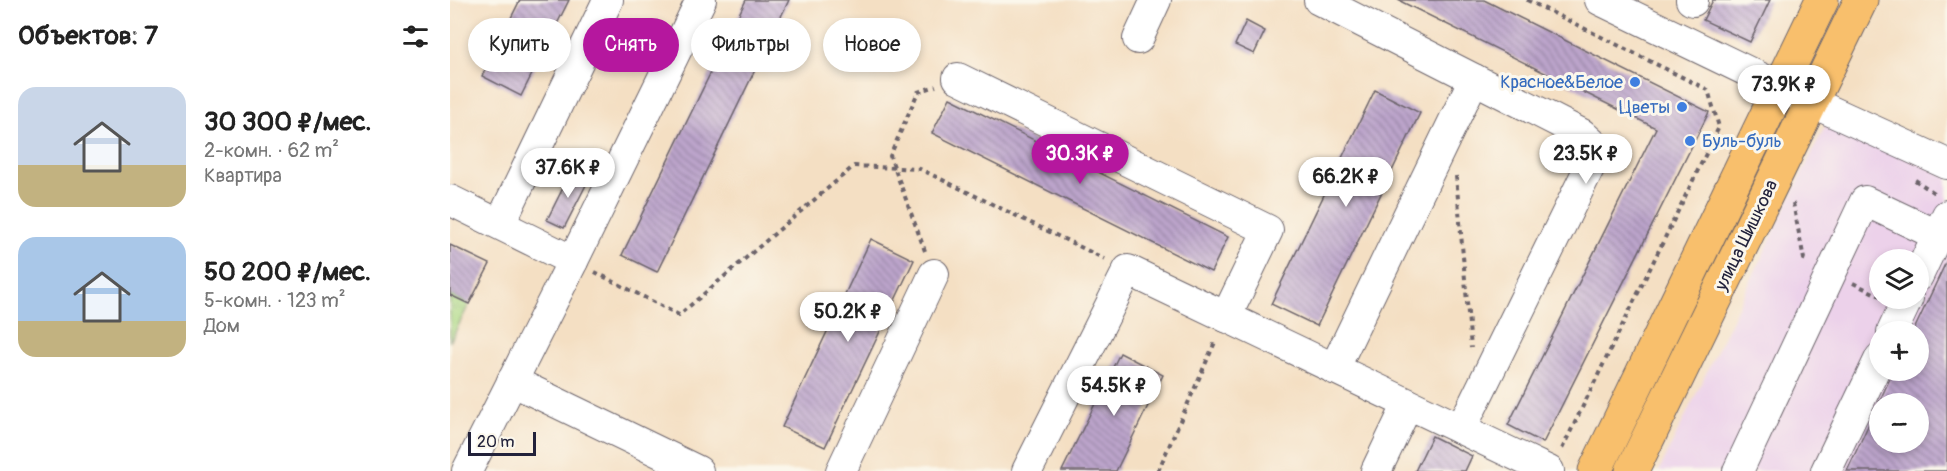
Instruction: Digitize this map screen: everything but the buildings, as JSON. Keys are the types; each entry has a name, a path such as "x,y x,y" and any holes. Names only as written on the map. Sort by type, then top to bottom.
{"main road":[{"name":"улица Шишкова","path":"1595,471 1822,0"},
{"name":"улица Шишкова","path":"1632,471 1861,0"}],"street":[{"path":"500,225 608,0"},
{"path":"467,471 701,0"},
{"path":"1138,39 1156,0"},
{"path":"1318,0 1582,134 1593,144 1592,162 1461,429"},
{"path":"1600,0 1811,102 1947,164"},
{"path":"958,78 1268,230 1226,317"},
{"path":"1334,369 1474,79"},
{"path":"450,200 573,261"},
{"path":"1738,471 1865,201 1942,225 1929,253"},
{"path":"1027,471 1128,270 1461,429 1555,460"},
{"path":"840,471 934,274"},
{"path":"512,381 698,471"},
{"path":"1826,471 1869,381"},
{"path":"1376,471 1408,404"}],"path":[{"path":"1527,0 1708,90 1719,127 1555,460"},
{"path":"934,274 890,156 918,92 958,78"},
{"path":"1784,158 1804,259 1869,290"},
{"path":"573,261 679,315 854,166 920,169 1128,270"},
{"path":"1456,172 1471,351"},
{"path":"1158,471 1226,317"}],"shaded area":[{"path":"1827,122 1947,176 1947,471 1659,471"}],"green space":[{"path":"450,295 469,304 450,342"}],"place":[{"name":"Красное&Белое","path":"1635,82"},
{"name":"Цветы","path":"1682,107"},
{"name":"Буль-буль","path":"1690,141"}]}
